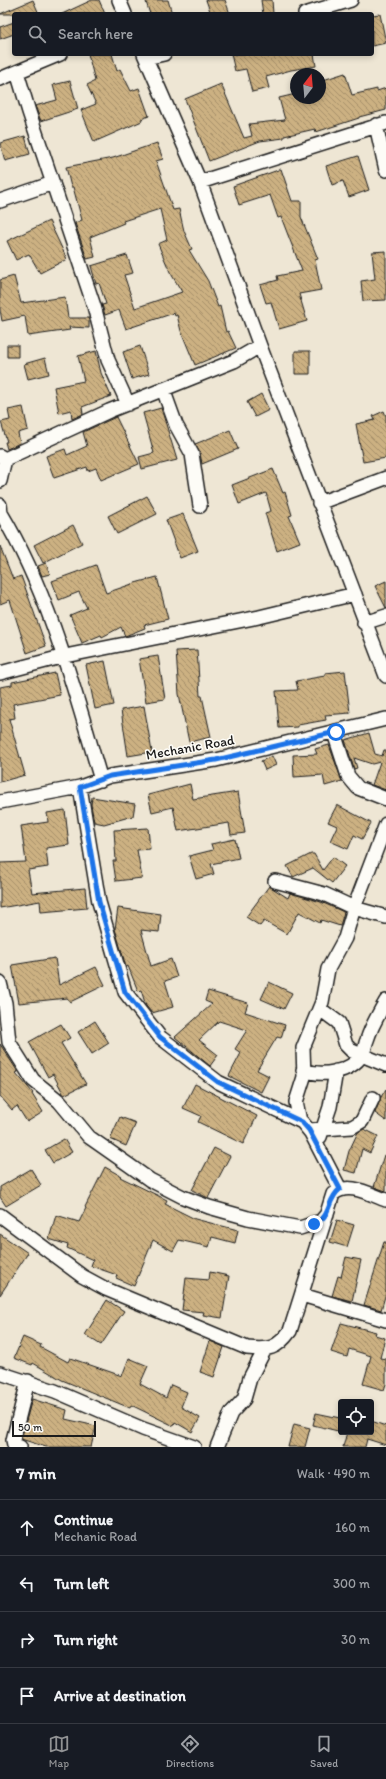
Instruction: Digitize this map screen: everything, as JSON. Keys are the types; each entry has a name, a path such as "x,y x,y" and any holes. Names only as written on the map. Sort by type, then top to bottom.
{"street":[{"path":"119,0 124,12"},
{"path":"312,12 351,0"},
{"path":"0,79 55,56"},
{"path":"145,56 200,182 260,346 355,594 364,623 386,676"},
{"path":"17,72 94,306 108,360 128,404"},
{"path":"200,182 381,124 386,170"},
{"path":"0,201 53,183"},
{"path":"0,481 2,458 128,404 234,361 260,346"},
{"path":"164,389 176,425 192,454 200,506"},
{"path":"319,502 386,478"},
{"path":"0,510 28,563 64,656 101,780"},
{"path":"0,673 64,656 259,617 355,594"},
{"path":"364,623 386,616"},
{"name":"Mechanic Road","path":"0,802 80,787 110,776 216,760 334,733 386,719"},
{"path":"334,733 348,776 358,788 386,799"},
{"path":"80,787 99,902 125,992 160,1037 218,1082 304,1126 324,1129 352,1127 362,1121 373,1098"},
{"path":"340,1189 316,1144 304,1126 296,1102 302,1088 304,1077 303,1048 320,1008 328,969 345,938 354,908 386,824"},
{"path":"275,881 324,894 354,908 386,917"},
{"path":"0,983 5,1003 9,1042 33,1080 59,1101 89,1137 128,1165 150,1180 183,1196 210,1207 248,1218 300,1228 321,1221 327,1214"},
{"path":"303,1070 314,1074 336,1071 352,1064 361,1056 367,1039 386,1001"},
{"path":"320,1008 339,1023 346,1045 361,1056 386,1065"},
{"path":"316,1144 324,1129 330,1107 336,1071"},
{"path":"0,1215 63,1264 106,1289 247,1348 265,1349 274,1347 283,1341 290,1331 333,1194 340,1189 350,1188 386,1200"},
{"path":"302,1295 386,1320"},
{"path":"217,1447 231,1413 244,1399 250,1378 265,1349"},
{"path":"0,1373 28,1381 143,1429 194,1447"},
{"path":"20,1447 14,1445 13,1440 28,1381"}],"building":[{"path":"33,0 38,12 12,12 12,14 0,14"},
{"path":"92,0 99,0 104,12 66,12"},
{"path":"152,0 168,0 171,12 149,12 146,2"},
{"path":"206,0 225,0 229,12 210,12"},
{"path":"261,0 272,0 273,12 263,12"},
{"path":"380,14 386,43 374,46 374,15"},
{"path":"12,23 12,35 0,39 0,27"},
{"path":"89,56 113,56 117,71 120,69 131,91 139,88 149,116 141,119 142,121 94,142 81,110 96,104 87,85 95,81"},
{"path":"231,56 314,56 316,66 290,68 290,70 266,77 269,88 252,92 246,69 235,71"},
{"path":"345,73 352,95 386,88 386,110 359,117 316,132 315,129 284,136 284,138 260,141 209,161 185,99 221,84 244,138 252,136 249,124 285,120 279,98 290,95 290,104 326,104 326,79"},
{"path":"70,81 78,109 41,121 35,106 57,100 53,85"},
{"path":"25,136 30,154 5,161 0,143"},
{"path":"157,143 163,159 156,161 173,210 179,209 184,231 192,249 189,250 208,281 218,307 220,306 226,332 228,331 236,348 195,365 181,331 177,315 175,316 174,313 126,329 119,310 105,315 102,305 106,304 99,283 96,284 91,266 127,255 133,273 124,275 135,308 182,292 170,272 158,244 167,240 160,209 123,221 124,223 90,237 95,257 87,259 75,223 82,220 66,167 113,158"},
{"path":"358,156 369,190 349,197 343,181 332,185 326,166"},
{"path":"281,169 292,201 301,201 301,217 318,259 315,260 321,290 299,294 307,321 279,329 271,302 266,303 260,285 278,280 277,276 302,271 281,217 278,218 270,195 239,205 233,186"},
{"path":"49,221 67,259 40,273 29,254 16,260 7,241"},
{"path":"386,251 386,300 363,301 361,281 375,279 372,252"},
{"path":"14,276 21,303 65,297 68,318 89,318 89,328 69,327 70,330 28,336 25,316 2,321 0,310 0,280"},
{"path":"7,345 18,345 18,357 7,357"},
{"path":"140,346 149,374 132,379 123,352"},
{"path":"96,351 101,373 111,396 82,407 83,414 72,419 71,410 59,413 54,387 84,381 78,356"},
{"path":"295,351 310,351 310,374 295,374"},
{"path":"45,358 49,374 28,379 24,364"},
{"path":"261,394 269,410 255,417 247,402"},
{"path":"23,407 28,430 18,433 20,443 7,449 5,442 7,442 1,422 10,420 8,410"},
{"path":"161,408 177,460 142,469 139,457 154,453 143,413"},
{"path":"384,411 386,416 386,458 363,462 356,424 375,420 373,416"},
{"path":"116,417 139,464 101,480 96,468 88,471 87,467 54,478 46,456 65,449 67,455 87,446 83,432"},
{"path":"230,430 238,449 202,464 200,453 195,444"},
{"path":"273,469 283,493 285,492 292,515 289,516 300,542 277,551 265,513 271,511 266,493 239,504 232,485"},
{"path":"147,496 157,514 117,534 108,516"},
{"path":"183,514 198,551 180,558 166,520"},
{"path":"73,525 82,543 43,563 34,545"},
{"path":"0,546 13,579 21,576 46,646 27,653 10,600 0,604"},
{"path":"46,563 50,574 42,576 38,566"},
{"path":"96,565 106,593 157,577 168,619 144,625 145,628 125,636 121,627 102,637 101,635 82,643 70,615 87,608 79,592 59,600 52,581"},
{"path":"386,581 386,608 375,586"},
{"path":"197,650 200,696 202,696 211,737 189,742 179,694 176,651"},
{"path":"158,656 165,699 146,702 139,659"},
{"path":"105,661 114,705 95,709 86,665"},
{"path":"345,671 350,713 325,715 326,720 298,725 298,727 279,728 276,691 298,690 296,681 325,676 325,673"},
{"path":"55,673 60,695 13,704 15,718 9,719 25,775 0,782 0,687 12,685 12,682"},
{"path":"144,706 152,752 128,756 121,710"},
{"path":"369,733 375,754 382,756 384,750 386,750 386,790 372,785 380,762 372,764 354,758 357,768 354,769 345,740"},
{"path":"329,745 342,781 325,786 323,775 294,777 293,755 317,754 315,749"},
{"path":"272,756 276,765 265,770 261,761"},
{"path":"190,784 193,799 238,792 245,833 231,835 229,823 178,831 173,807 152,812 148,795"},
{"path":"92,797 135,804 133,816 104,824 94,822 91,805"},
{"path":"337,805 371,823 362,839 354,835 348,849 330,841 337,826 328,822"},
{"path":"65,810 69,845 46,848 48,867 28,870 32,893 85,888 87,908 41,912 40,901 0,908 0,863 26,862 21,826 48,822 47,813"},
{"path":"148,828 150,849 137,850 142,878 116,881 113,861 116,861 114,830"},
{"path":"235,839 239,858 211,864 214,874 196,879 189,856 213,850 211,844"},
{"path":"311,854 314,854 323,870 333,857 345,866 332,883 313,868 293,877 287,866"},
{"path":"269,886 288,898 290,893 321,902 344,912 340,926 321,920 320,923 299,912 287,934 264,921 260,926 246,917"},
{"path":"118,908 161,914 159,932 141,930 151,966 171,959 177,977 165,981 173,1007 152,1013 146,1006 141,990 138,991 128,966 126,967 115,929"},
{"path":"55,958 59,985 96,967 105,985 70,1002 67,998 19,1003 12,965"},
{"path":"269,982 292,993 284,1009 261,999"},
{"path":"208,991 248,1003 245,1012 285,1025 281,1038 277,1037 257,1070 269,1076 261,1092 229,1076 241,1053 235,1049 247,1030 219,1021 199,1040 218,1055 210,1066 175,1037 212,1004 205,1001"},
{"path":"95,1021 109,1043 92,1054 78,1032"},
{"path":"61,1024 70,1038 61,1043 86,1084 64,1095 53,1074 48,1077 29,1042"},
{"path":"0,1044 18,1072 16,1073 33,1093 32,1094 43,1112 27,1122 17,1106 12,1110 0,1096"},
{"path":"195,1084 257,1116 243,1144 198,1122 201,1116 183,1108"},
{"path":"386,1089 386,1121 375,1113 381,1097"},
{"path":"120,1117 136,1123 126,1146 110,1139"},
{"path":"364,1129 378,1136 370,1153 362,1149 356,1173 344,1170 349,1151 358,1132"},
{"path":"64,1139 72,1152 53,1163 45,1150"},
{"path":"214,1148 230,1156 208,1198 192,1190"},
{"path":"384,1155 386,1155 386,1191 374,1187"},
{"path":"105,1167 121,1176 120,1177 167,1200 165,1204 195,1219 238,1230 235,1243 212,1237 209,1247 179,1240 173,1251 153,1240 134,1286 116,1278 117,1275 91,1266 93,1260 67,1248 68,1245 49,1239 56,1215 79,1222"},
{"path":"31,1169 41,1185 6,1206 0,1197 0,1187"},
{"path":"337,1220 354,1225 347,1247 330,1242"},
{"path":"0,1234 28,1253 0,1295"},
{"path":"384,1242 386,1242 386,1293 381,1310 364,1305"},
{"path":"346,1257 361,1260 352,1301 332,1296 338,1276 341,1277"},
{"path":"210,1272 229,1276 222,1318 203,1315 204,1312 182,1310 186,1278 209,1280"},
{"path":"107,1300 124,1311 101,1345 85,1335"},
{"path":"341,1323 376,1332 375,1335 385,1338 380,1358 386,1359 386,1384 384,1390 363,1384 371,1356 349,1349 347,1357 331,1352"},
{"path":"23,1337 41,1345 40,1347 68,1362 70,1358 122,1376 129,1358 148,1366 140,1384 166,1398 171,1385 187,1392 181,1407 200,1418 192,1432 175,1422 174,1426 131,1405 130,1408 62,1380 33,1363 32,1365 14,1358"},
{"path":"210,1341 224,1347 214,1377 200,1372"},
{"path":"32,1399 67,1410 65,1419 96,1426 91,1447 46,1447 21,1439"},
{"path":"316,1413 338,1418 338,1431 313,1425"},
{"path":"374,1422 386,1426 386,1445 367,1439 365,1447 343,1447 346,1435 374,1435"},
{"path":"294,1424 310,1428 305,1447 288,1447"}],"route":[{"path":"314,1224 321,1221 327,1214 333,1194 340,1189 309,1130 302,1122 218,1082 160,1037 125,992 99,902 80,787 110,776 216,760 336,732"}]}
